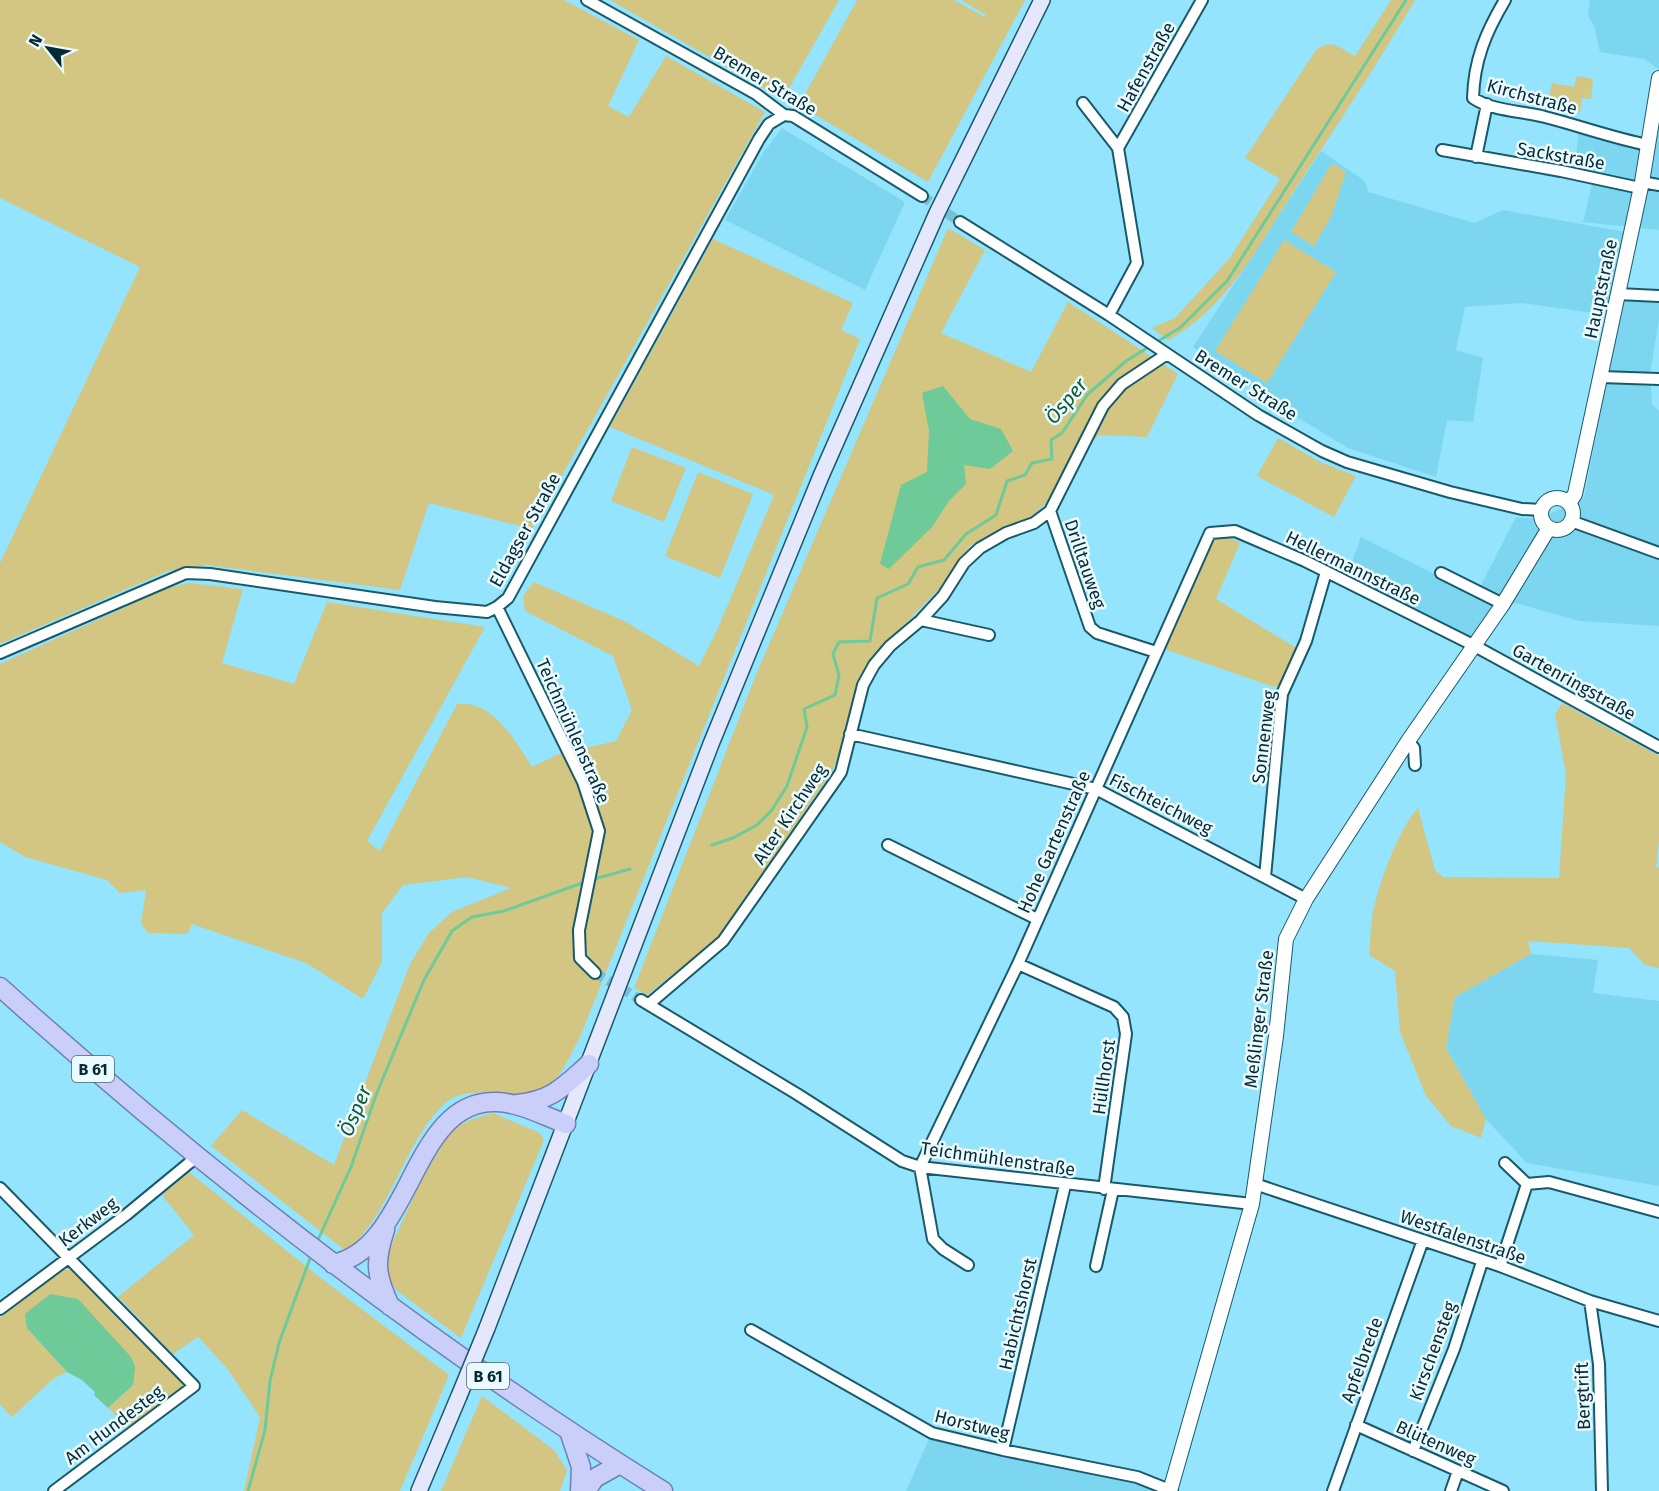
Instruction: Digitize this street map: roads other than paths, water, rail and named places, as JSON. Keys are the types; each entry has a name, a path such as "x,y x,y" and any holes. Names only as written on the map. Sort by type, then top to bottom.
{"main road":[{"path":"419,1491 459,1396 566,1124 711,744 821,476 937,213 1042,0"},
{"name":"B 61","path":"0,987 195,1158 330,1262 569,1431 663,1491"},
{"path":"330,1262 348,1261 358,1255 390,1217 448,1120 466,1108 484,1102 515,1104 540,1102 561,1089 589,1064"},
{"path":"515,1104 566,1124"},
{"path":"390,1217 378,1251 376,1272 390,1306"},
{"path":"569,1431 581,1467 580,1491"},
{"path":"586,1491 595,1478 620,1464"}],"street":[{"name":"Bremer Straße","path":"587,0 756,94 784,115 793,116 922,196"},
{"name":"Hafenstraße","path":"1118,148 1202,0"},
{"name":"Kirchstraße","path":"1505,0 1480,49 1474,73 1473,98 1487,104 1543,116 1607,137 1653,137"},
{"name":"Hauptstraße","path":"1569,503 1575,495 1653,137 1659,78"},
{"name":"Hafenstraße","path":"1083,103 1118,148 1137,263 1109,315"},
{"path":"1476,157 1487,104"},
{"name":"Eldagser Straße","path":"0,653 186,573 210,574 435,607 487,612 498,608 508,598 759,139 769,124 784,115"},
{"name":"Sackstraße","path":"1442,150 1641,185 1659,185"},
{"name":"Bremer Straße","path":"960,222 1109,315 1258,415 1347,462 1450,492 1522,509 1542,510"},
{"path":"1618,294 1659,296"},
{"path":"1050,511 1103,406 1122,384 1164,352"},
{"path":"1601,377 1659,379"},
{"path":"1556,498 1569,503 1573,513 1571,521 1560,530 1549,528 1541,517 1545,504 1556,498"},
{"name":"Alter Kirchweg","path":"644,1002 723,941 835,782 841,771 863,685 874,665 890,646 921,620 943,596 964,563 980,548 1006,533 1034,523 1050,511"},
{"name":"Drilltauweg","path":"1050,511 1090,627 1097,633 1156,652"},
{"path":"1571,521 1659,553"},
{"path":"1441,573 1503,604 1549,528"},
{"name":"Hohe Gartenstraße","path":"920,1167 1018,964 1210,533 1216,531"},
{"name":"Hellermannstraße","path":"1216,531 1235,531 1326,572 1473,645"},
{"name":"Sonnenweg","path":"1265,876 1282,694 1306,641 1326,572"},
{"name":"Meßlinger Straße","path":"1171,1491 1256,1185 1286,939 1306,899 1408,741 1503,604"},
{"name":"Teichmühlenstraße","path":"498,608 582,782 599,831 579,930 580,958 594,973"},
{"path":"921,620 989,634"},
{"name":"Gartenringstraße","path":"1473,645 1659,747"},
{"name":"Fischteichweg","path":"850,734 1096,789 1306,899"},
{"path":"1408,741 1414,748 1415,765"},
{"path":"888,845 1037,919"},
{"name":"Hüllhorst","path":"1018,964 1114,1007 1125,1022 1126,1034 1109,1189 1096,1266"},
{"name":"Teichmühlenstraße","path":"644,1002 902,1161 920,1167 1065,1185 1252,1204"},
{"name":"Kerkweg","path":"0,1309 126,1215 195,1158"},
{"path":"1505,1162 1527,1184"},
{"path":"920,1167 933,1239 943,1249 968,1264"},
{"path":"1527,1184 1549,1182 1659,1212"},
{"path":"1500,1266 1527,1184"},
{"name":"Habichtshorst","path":"1003,1450 1065,1185"},
{"name":"Westfalenstraße","path":"1256,1185 1482,1262 1500,1266 1590,1301 1659,1321"},
{"path":"0,1188 68,1257"},
{"name":"Apfelbrede","path":"1333,1491 1423,1240"},
{"name":"Am Hundesteg","path":"54,1491 194,1386 68,1257"},
{"name":"Kirschensteg","path":"1413,1451 1454,1349 1482,1262"},
{"name":"Bergtrift","path":"1590,1301 1599,1364 1602,1491"},
{"name":"Horstweg","path":"751,1330 918,1427 1003,1450 1137,1477 1171,1491"},
{"name":"Blütenweg","path":"1356,1425 1503,1491"},
{"path":"1451,1491 1458,1471"}],"waterway":[{"name":"Ösper","path":"712,845 733,838 757,825 772,810 787,786 807,727 804,709 835,695 839,675 833,654 839,642 870,641 877,598 908,584 918,567 944,560 966,534 996,515 1007,481 1025,475 1032,463 1052,459 1051,440 1062,433 1087,395 1126,361 1181,327 1227,281 1406,0"},
{"name":"Ösper","path":"591,880 630,869"},
{"name":"Ösper","path":"317,1242 351,1167 376,1095 424,980 452,931 472,917 504,911 585,882"},
{"name":"Ösper","path":"248,1491 265,1430 270,1381 279,1343 312,1253"}],"tunnel":[{"path":"922,196 960,222"},
{"path":"595,973 641,1000"}]}
